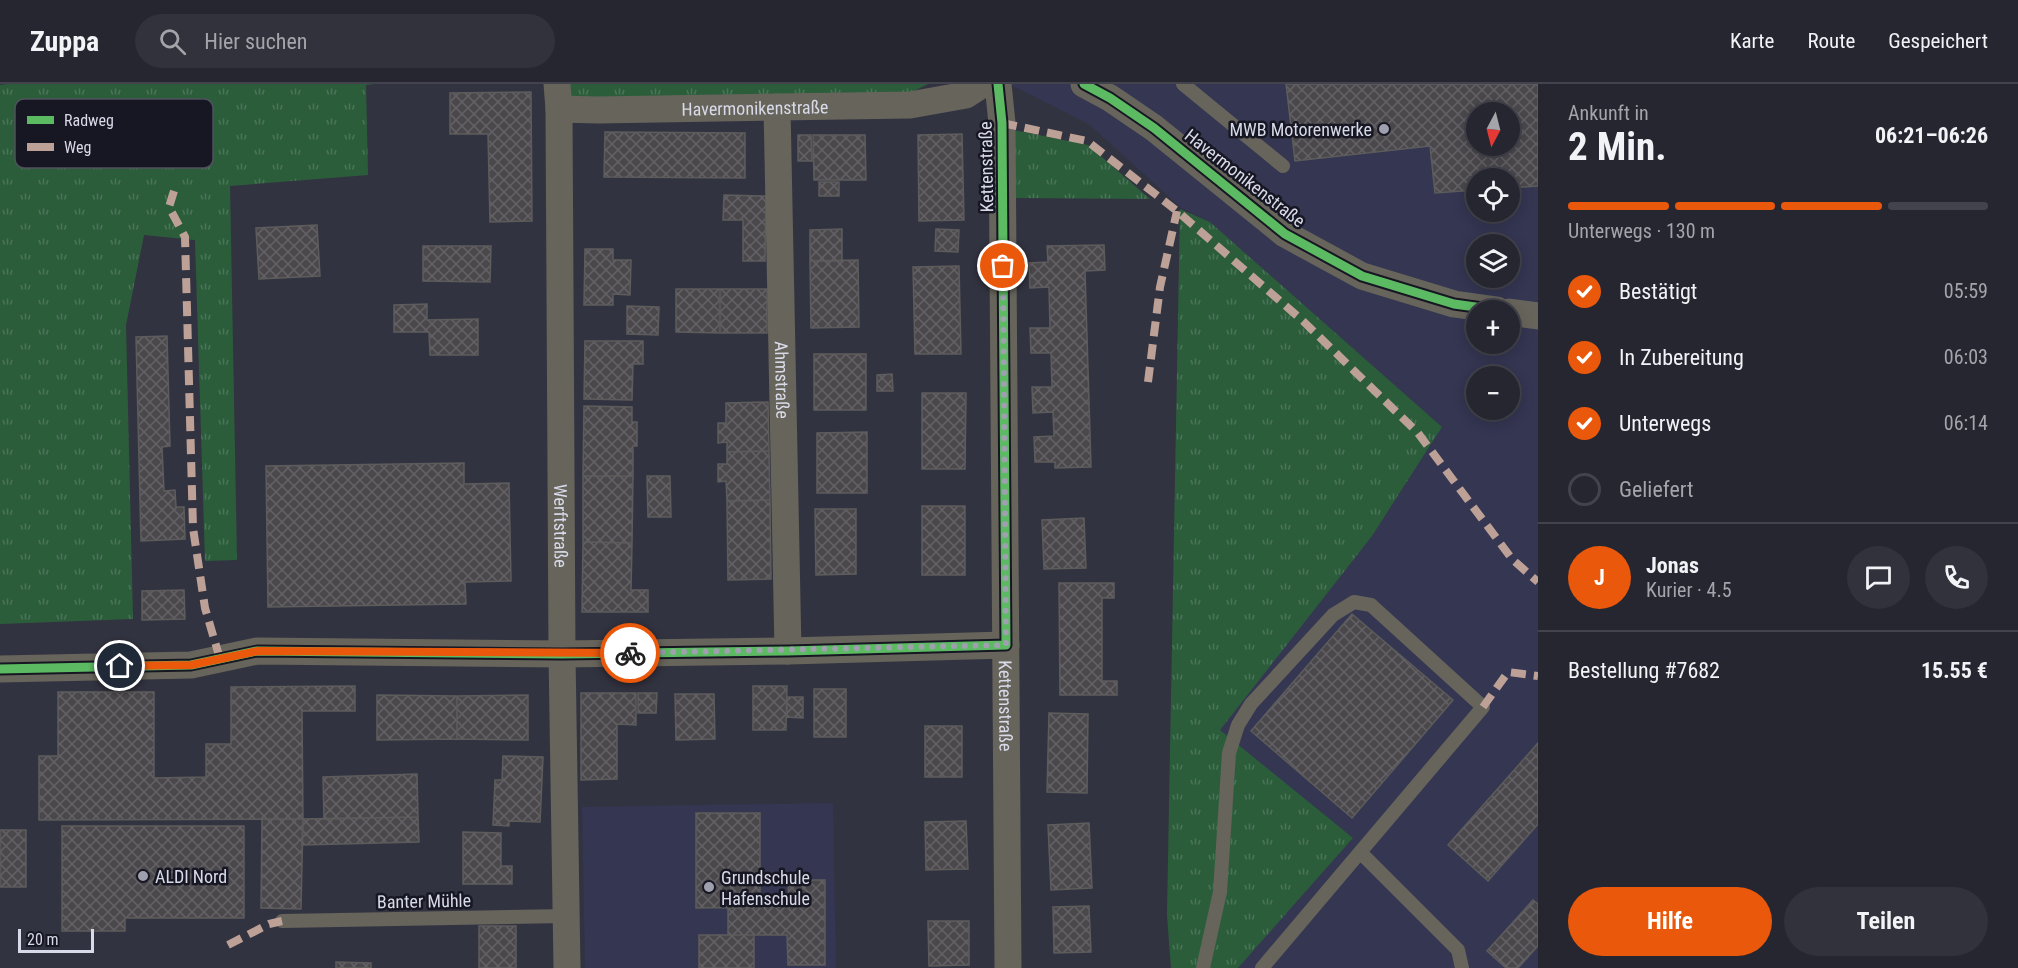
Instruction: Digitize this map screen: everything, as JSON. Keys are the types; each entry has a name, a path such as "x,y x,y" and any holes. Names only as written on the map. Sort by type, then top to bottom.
{"street":[{"name":"Havermonikenstraße","path":"558,96 598,110 910,105 966,95 983,84"},
{"name":"Kettenstraße","path":"999,84 1002,123 1008,968"},
{"name":"Havermonikenstraße","path":"1084,84 1110,98 1154,128 1285,234 1362,276 1466,306"},
{"name":"Werftstraße","path":"558,96 567,968"},
{"name":"Ahmstraße","path":"777,107 788,651"},
{"path":"1520,314 1538,316"},
{"path":"0,669 191,665 258,651 562,654 1006,645"}],"lane":[{"path":"1183,84 1282,165"},
{"path":"1203,968 1220,892 1229,753 1238,725 1251,704 1333,615 1354,602 1371,605 1483,707 1262,968"},
{"path":"1360,854 1458,950 1462,968"},
{"name":"Banter Mühle","path":"282,921 567,916"}],"shaded area":[{"path":"1009,84 1538,84 1538,968 1238,968 1353,838 1219,730 1372,536 1442,427 1210,222 1181,208 1090,125"},
{"name":"Grundschule Hafenschule","path":"833,803 836,968 585,968 582,807"}],"green space":[{"path":"374,84 366,85 368,175 230,186 237,560 205,561 195,240 144,235 126,325 133,619 0,624 0,85"},
{"path":"561,84 928,84 906,95 570,101"},
{"path":"1008,129 1088,145 1150,199 1010,198"},
{"path":"1180,209 1210,222 1442,427 1372,536 1220,730 1353,838 1238,968 1171,968 1167,915"}],"building":[{"name":"MWB Motorenwerke","path":"1286,84 1538,84 1538,186 1520,187 1520,168 1466,168 1466,191 1435,193 1430,146 1295,161"},
{"path":"531,92 532,221 490,222 488,134 450,134 450,93"},
{"path":"605,132 745,133 745,178 604,177"},
{"path":"962,134 964,220 919,221 918,135"},
{"path":"798,135 811,135 812,161 798,161"},
{"path":"813,135 865,135 866,180 814,180"},
{"path":"819,182 839,182 839,196 819,196"},
{"path":"724,195 766,196 765,261 743,261 743,220 723,220"},
{"path":"317,225 320,276 259,279 256,228"},
{"path":"842,229 842,261 810,261 810,230"},
{"path":"936,229 959,230 958,252 935,251"},
{"path":"1104,245 1105,270 1085,271 1091,467 1055,468 1055,462 1035,462 1034,437 1054,436 1053,412 1033,413 1032,387 1052,387 1051,353 1031,353 1030,328 1050,328 1049,287 1030,288 1029,263 1048,262 1047,246"},
{"path":"423,246 491,246 490,282 423,281"},
{"path":"585,249 613,249 613,260 631,260 630,295 613,294 613,305 584,305"},
{"path":"858,260 859,327 811,328 810,261"},
{"path":"959,266 961,354 915,354 913,267"},
{"path":"676,289 720,289 720,333 676,332"},
{"path":"720,289 767,289 767,333 720,333"},
{"path":"427,304 427,320 478,319 478,355 430,355 429,332 394,332 394,305"},
{"path":"627,306 659,307 658,335 627,334"},
{"path":"167,336 170,446 162,447 164,491 175,490 176,507 184,507 185,539 141,541 136,337"},
{"path":"585,341 643,341 643,364 633,364 632,400 584,399"},
{"path":"814,354 866,354 866,410 814,410"},
{"path":"892,374 893,391 877,391 877,375"},
{"path":"922,393 966,393 965,469 922,469"},
{"path":"768,402 769,451 727,452 727,442 718,443 718,423 726,423 726,403"},
{"path":"584,406 632,407 632,422 637,422 637,446 633,446 633,476 583,476"},
{"path":"867,432 867,493 817,493 817,433"},
{"path":"769,451 770,500 727,501 726,481 718,482 718,464 727,464 727,452"},
{"path":"464,463 464,484 509,483 511,581 465,582 466,604 268,607 266,466"},
{"path":"583,476 633,476 632,543 583,542"},
{"path":"647,476 670,476 671,517 648,517"},
{"path":"770,500 771,579 728,580 727,501"},
{"path":"922,506 965,506 965,575 922,575"},
{"path":"815,509 856,509 856,574 816,575"},
{"path":"1084,518 1086,568 1044,569 1042,520"},
{"path":"583,542 632,543 631,590 648,590 648,612 582,612"},
{"path":"1059,583 1114,583 1114,598 1102,598 1102,681 1117,681 1117,695 1060,695"},
{"path":"184,590 185,619 142,620 142,591"},
{"path":"1352,614 1453,700 1352,818 1251,731"},
{"path":"355,686 355,711 302,711 303,819 39,820 39,756 58,756 58,692 154,692 154,778 206,777 206,744 231,744 231,687"},
{"path":"753,686 787,686 786,730 753,730"},
{"path":"814,689 846,689 846,737 814,737"},
{"path":"581,693 636,693 636,725 617,724 617,779 581,780"},
{"path":"638,693 657,693 656,713 638,713"},
{"path":"675,694 714,694 715,739 676,740"},
{"path":"377,695 457,696 457,739 377,740"},
{"path":"528,695 528,740 457,739 457,696"},
{"path":"787,697 803,697 803,718 787,717"},
{"path":"1049,713 1088,714 1087,793 1047,792"},
{"path":"925,726 962,726 962,777 925,777"},
{"path":"1538,743 1538,824 1488,881 1448,845"},
{"path":"503,756 543,757 540,822 509,821 509,826 493,825 495,780 502,780"},
{"path":"417,774 418,817 324,819 323,777"},
{"path":"696,813 760,813 760,907 696,908"},
{"path":"418,817 419,842 302,845 303,819"},
{"path":"262,819 303,819 301,909 261,908"},
{"path":"966,821 968,869 926,870 925,822"},
{"path":"1089,823 1092,888 1051,890 1048,825"},
{"path":"62,826 244,826 244,918 125,918 125,931 62,931"},
{"path":"0,830 26,830 26,887 0,887"},
{"path":"463,832 501,833 501,866 512,866 512,884 463,884"},
{"path":"788,880 825,880 825,965 788,965 787,935 728,935 728,908 789,907"},
{"path":"1533,900 1538,904 1538,946 1518,968 1506,968 1487,951"},
{"path":"1089,906 1091,952 1054,953 1053,907"},
{"path":"928,921 969,921 969,965 929,966"},
{"path":"479,926 516,926 516,968 479,968"},
{"path":"699,935 754,935 754,968 699,968"},
{"path":"336,962 371,963 371,968 336,968"}],"marked path":[{"path":"1002,123 1087,141 1177,211 1303,321 1418,433 1512,559 1538,582"},
{"path":"174,191 169,207 185,237 193,528 205,608 220,659"},
{"path":"1148,382 1160,287 1177,211"},
{"path":"1483,707 1508,672 1538,676"},
{"path":"228,945 269,924 282,921"}],"cycle path":[{"path":"0,669 191,665 257,651 562,654 1006,645 1002,123 998,84"},
{"path":"1084,84 1110,98 1154,128 1285,234 1362,276 1466,306"}],"way so far":[{"path":"630,653 1006,645 1003,266"}],"place":[{"name":"MWB Motorenwerke","path":"1384,129"},
{"name":"ALDI Nord","path":"143,876"},
{"name":"Grundschule Hafenschule","path":"709,887"}],"route":[{"path":"120,666 191,665 258,651 630,653"}]}
